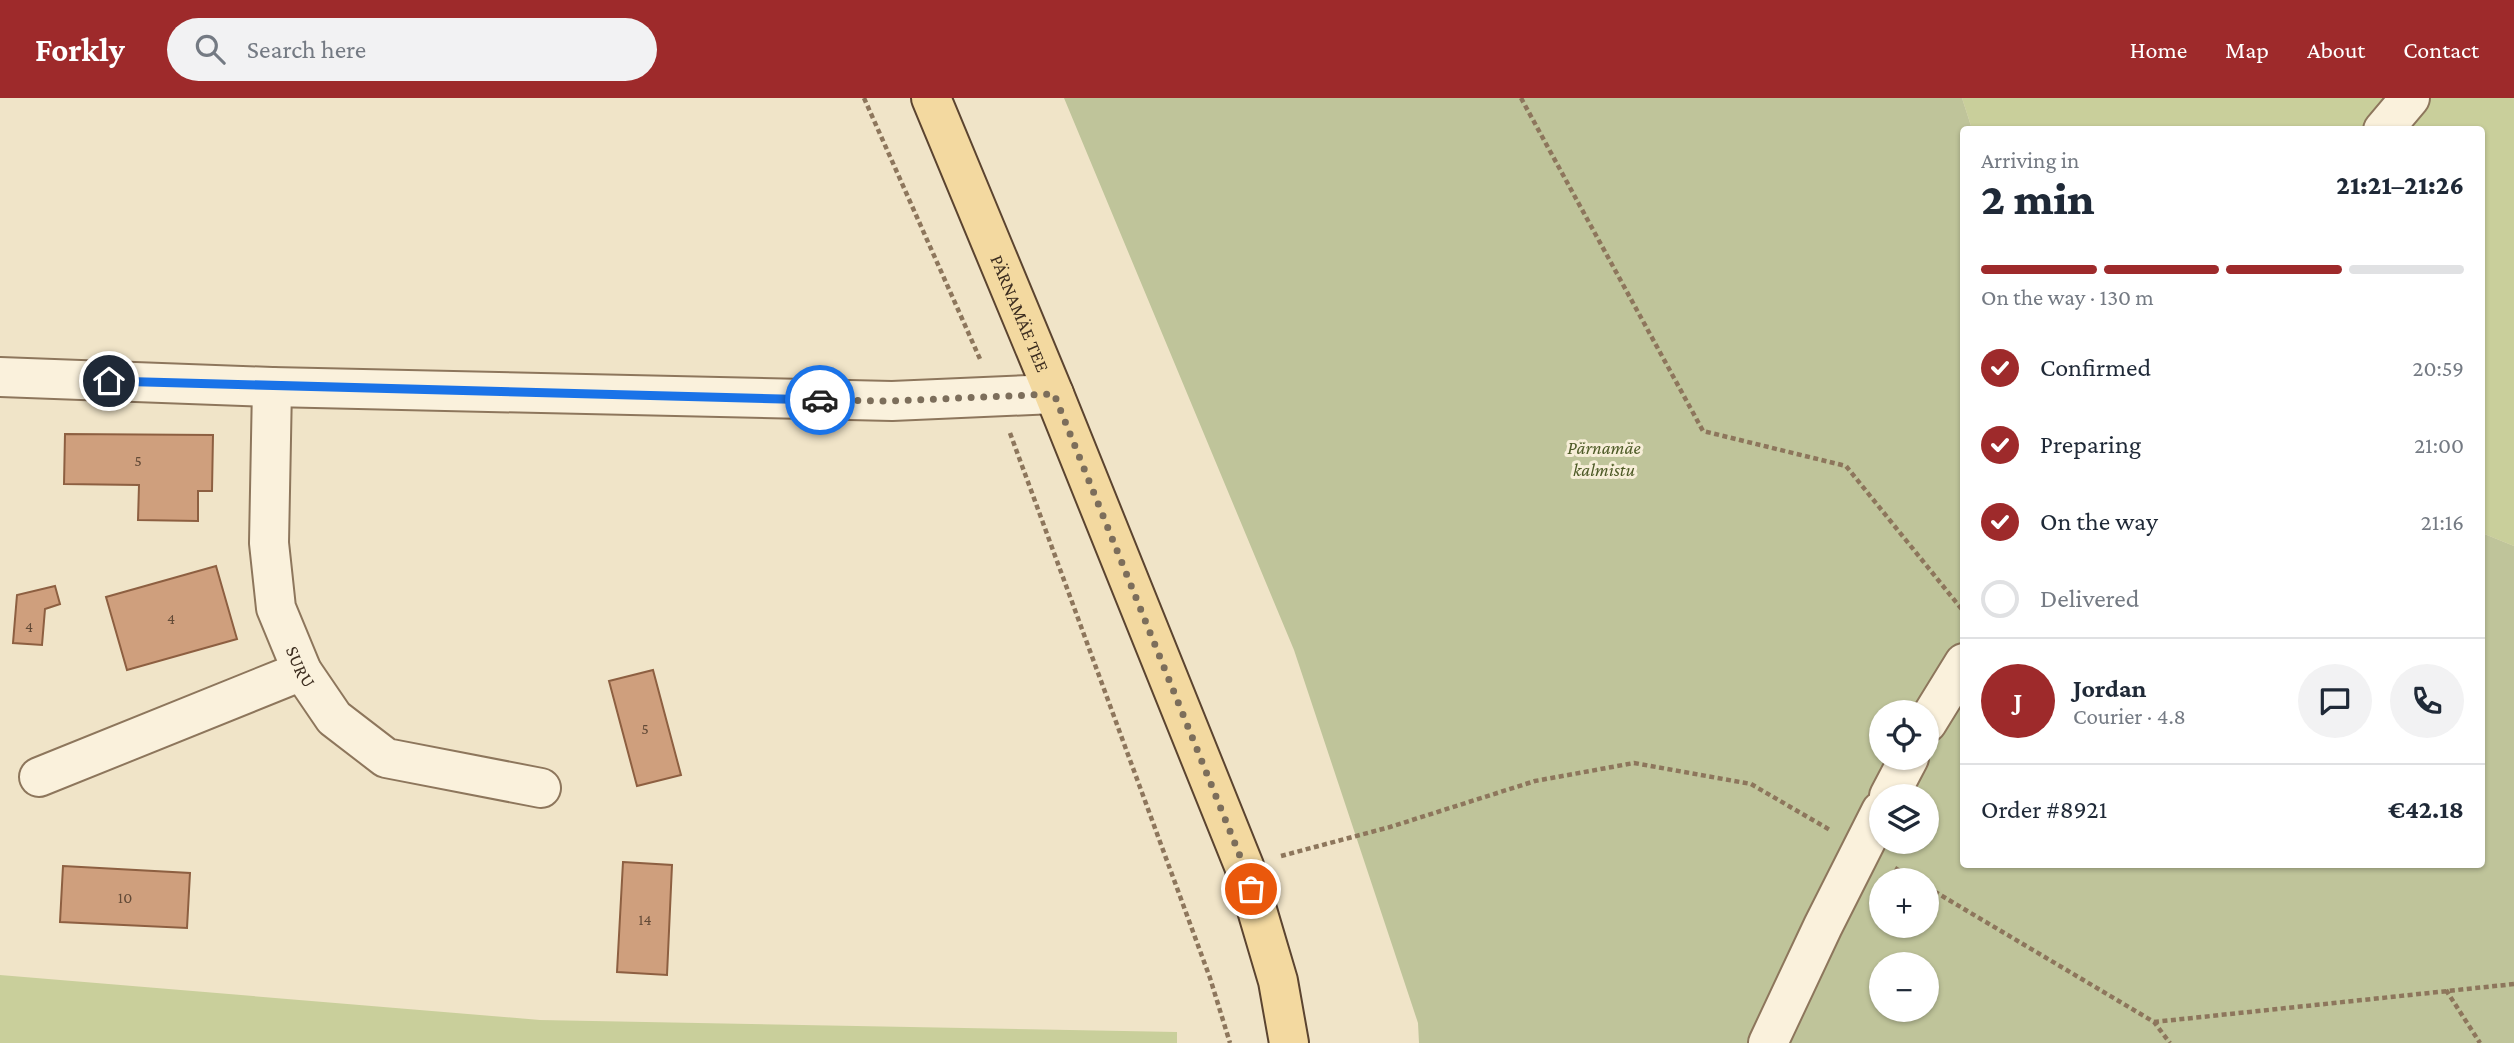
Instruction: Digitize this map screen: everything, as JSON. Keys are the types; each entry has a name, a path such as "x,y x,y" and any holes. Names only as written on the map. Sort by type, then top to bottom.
{"main road":[{"name":"PÄRNAMÄE TEE","path":"931,98 1054,394 1244,866 1278,981 1289,1043"}],"street":[{"path":"2386,126 2410,98"},
{"path":"0,377 272,387 891,401 1054,394"},
{"name":"SURU","path":"272,387 269,543 276,608 302,671 334,718 386,758 541,788"},
{"path":"1939,704 1960,669"},
{"path":"39,777 302,671"},
{"path":"1769,1043 1869,835"}],"path":[{"path":"864,98 996,396 1210,978 1230,1043"},
{"path":"1521,98 1703,431 1846,466 1960,607"},
{"path":"1244,866 1390,827 1535,781 1634,763 1751,784 1862,849"},
{"path":"1939,894 2154,1022 2169,1043"},
{"path":"2154,1022 2514,984"},
{"path":"2446,990 2480,1043"}],"green space":[{"name":"Pärnamäe kalmistu","path":"1064,98 1962,98 1971,126 1960,126 1960,868 2485,868 2485,534 2514,546 2514,1043 1419,1043 1418,1023 1294,650"},
{"path":"1962,98 2514,98 2514,546 2485,534 2485,126 1971,126"},
{"path":"0,975 540,1020 1177,1032 1177,1043 0,1043"}],"building":[{"path":"65,434 213,435 212,491 198,491 198,521 138,520 139,485 64,484"},
{"path":"216,566 237,639 127,670 106,597"},
{"path":"55,586 60,604 45,609 42,645 13,643 17,595"},
{"path":"653,670 681,775 637,786 609,681"},
{"path":"623,862 672,865 667,975 617,972"},
{"path":"63,866 190,873 187,928 60,922"}],"way so far":[{"path":"820,400 891,401 1054,394 1251,889"}],"route":[{"path":"109,381 820,400"}]}
